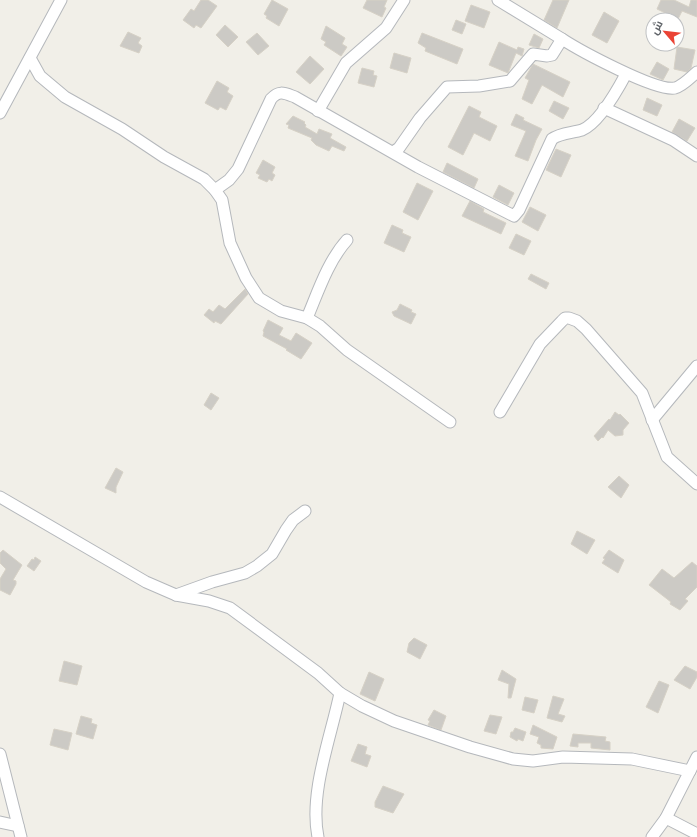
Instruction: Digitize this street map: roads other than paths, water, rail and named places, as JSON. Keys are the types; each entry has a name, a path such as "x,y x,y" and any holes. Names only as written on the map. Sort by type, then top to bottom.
{"street":[{"path":"0,113 61,0"},
{"path":"318,111 346,63 386,28 404,0"},
{"path":"498,0 562,39 635,78 670,88 680,86 697,72"},
{"path":"393,152 399,148 420,118 447,87 479,86 510,81 520,72 533,54 546,56 552,55 562,39"},
{"path":"30,58 40,76 65,97 122,129 164,157 198,175 216,190 222,200 230,243 246,278 259,298 281,311 308,318 320,326 353,354 450,422"},
{"path":"216,190 229,180 238,169 271,99 276,93 288,94 514,216 520,210 552,139 556,136 583,129 591,124 617,92 626,74"},
{"path":"604,108 673,140 697,156"},
{"path":"308,318 332,262 339,249 347,240"},
{"path":"500,412 540,344 562,321 570,318 578,321 596,339 642,393 667,457 697,484"},
{"path":"652,420 697,366"},
{"path":"0,497 146,582 176,595 209,601 230,608 318,673 340,693 362,706 394,721 470,747 513,759 533,761 563,757 632,759 690,771"},
{"path":"176,595 212,582 245,573 257,566 272,554 293,520 305,511"},
{"path":"318,837 315,820 319,784 340,693"},
{"path":"0,754 19,832"},
{"path":"652,837 666,818 697,757"},
{"path":"666,818 697,834"},
{"path":"0,822 19,832"}]}
